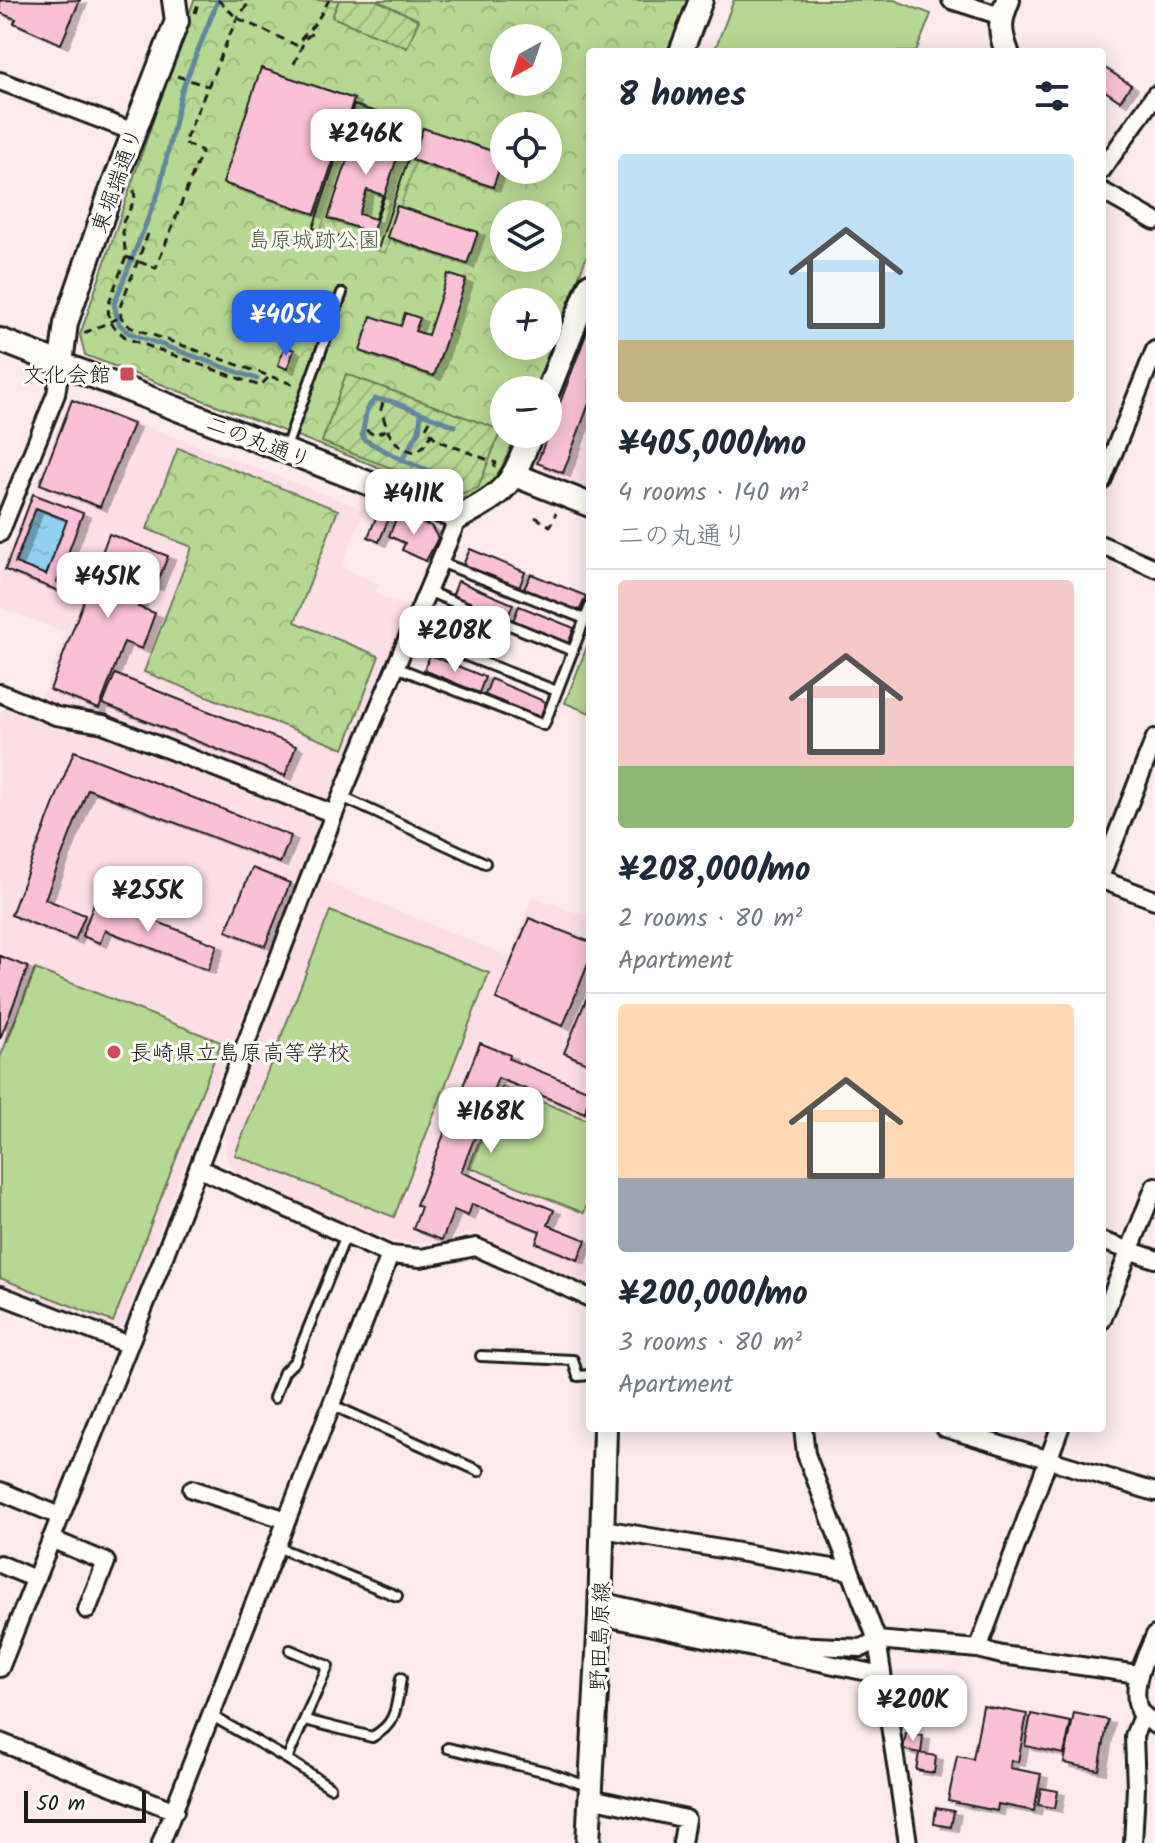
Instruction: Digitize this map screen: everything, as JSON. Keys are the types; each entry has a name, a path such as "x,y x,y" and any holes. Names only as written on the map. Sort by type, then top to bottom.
{"street":[{"name":"東堀端通り","path":"61,363 66,323 177,21 174,0"},
{"path":"683,48 701,0"},
{"path":"951,0 1004,8 999,30 1006,48"},
{"path":"0,81 134,132"},
{"path":"1106,164 1155,95"},
{"path":"1106,193 1155,221"},
{"path":"554,376 586,299"},
{"name":"二の丸通り","path":"0,340 458,518"},
{"path":"1106,471 1155,350"},
{"path":"0,533 56,394 61,363"},
{"path":"0,1668 129,1345 334,814 458,518 505,490 504,471 521,448"},
{"path":"504,471 586,503"},
{"path":"1106,547 1155,568"},
{"path":"0,693 56,716 103,724 334,814"},
{"path":"1106,862 1155,738"},
{"path":"1106,882 1155,900"},
{"path":"198,1168 390,1255 421,1258 476,1247 586,1296"},
{"path":"1106,1310 1155,1186"},
{"path":"1106,1242 1155,1259"},
{"path":"161,1843 390,1255"},
{"path":"0,1295 129,1345"},
{"name":"野田島原線","path":"588,1843 605,1432"},
{"path":"803,1432 806,1454 877,1640 908,1843"},
{"path":"958,1432 1155,1492"},
{"path":"978,1649 1058,1432"},
{"path":"192,1489 287,1520"},
{"path":"0,1491 60,1516"},
{"path":"603,1529 850,1571"},
{"path":"51,1539 106,1562 87,1610"},
{"path":"0,1564 35,1579"},
{"path":"600,1609 791,1645 862,1648 877,1640 978,1649 1138,1674"},
{"path":"600,1609 882,1675"},
{"path":"1133,1843 1136,1788 1134,1736 1148,1720 1137,1706 1138,1674 1155,1635"},
{"path":"0,1742 175,1811"},
{"path":"592,1792 686,1819 682,1843"}],"lane":[{"path":"285,452 342,293"},
{"path":"396,667 544,725 585,619 440,562"},
{"path":"427,591 573,651"},
{"path":"409,634 557,691"},
{"path":"342,797 485,863"},
{"path":"274,1398 284,1372 295,1361 346,1235"},
{"path":"481,1356 573,1360 578,1376 586,1375"},
{"path":"332,1405 479,1471"},
{"path":"277,1547 397,1596"},
{"path":"287,1759 328,1666 290,1650"},
{"path":"305,1720 372,1737 388,1728 395,1711 401,1678"},
{"path":"212,1716 330,1787"},
{"path":"448,1748 547,1772 592,1792"}],"path":[{"path":"251,0 237,18 184,143 202,151 156,268 126,257 108,305 109,322 126,338 260,386 268,378"},
{"path":"294,64 304,38 329,0"},
{"path":"219,1 237,18 296,45 313,32"},
{"path":"175,76 207,86"},
{"path":"148,234 120,307 121,317 130,327 297,386"},
{"path":"80,335 121,317"},
{"path":"383,403 381,412 393,441 414,452 419,451 431,435"},
{"path":"430,421 426,428 437,440 496,463 504,471"},
{"path":"366,430 374,435 386,430"},
{"path":"535,517 550,526 559,505"}],"shaded area":[{"path":"586,316 586,492 535,472 530,461 535,448 562,448 562,378"},
{"path":"70,397 364,510 341,568 379,584 375,594 412,608 327,804 39,704 66,632 0,607 0,575"},
{"name":"長崎県立島原高等学校","path":"3,707 52,727 95,731 320,819 119,1333 0,1286 0,714"},
{"path":"319,879 510,957 532,896 586,916 584,1278 573,1278 473,1233 434,1242 409,1243 385,1238 248,1183 231,1168 225,1150 228,1117"}],"green space":[{"name":"島原城跡公園","path":"194,0 688,0 669,48 586,48 586,258 562,319 562,288 490,288 490,360 546,360 540,376 490,376 490,448 510,448 491,483 461,499 85,355 80,335"},
{"path":"339,0 376,0 419,20 407,48 332,17"},
{"path":"734,0 894,0 931,14 918,48 716,48"},
{"path":"346,374 490,426 490,448 494,448 478,488 460,494 322,442"},
{"path":"178,448 338,510 295,622 379,656 344,749 144,672 192,547 147,529"},
{"path":"586,649 586,711 565,703"},
{"path":"330,911 489,973 394,1217 235,1155"},
{"path":"35,969 221,1042 113,1322 0,1278 0,1058"},
{"path":"502,1086 586,1119 584,1213 469,1167"}],"water":[{"path":"36,508 67,520 46,575 15,563"}],"building":[{"path":"0,0 80,0 61,44 14,23 16,19 0,13"},
{"path":"261,68 354,99 315,214 223,183"},
{"path":"1106,69 1131,85 1120,101 1106,92"},
{"path":"354,105 419,126 378,249 313,228","holes":["360,122 404,137 372,233 328,218"]},
{"path":"354,105 419,126 378,249 313,228"},
{"path":"423,128 490,150 490,184 494,184 493,187 412,160"},
{"path":"367,190 383,195 375,219 359,214"},
{"path":"397,206 478,232 467,264 387,237"},
{"path":"448,274 466,280 434,376 360,351 371,316 401,326 405,313 420,318 415,331 428,335"},
{"path":"586,334 586,412 563,473 537,463 543,448 562,448 562,397"},
{"path":"285,346 294,350 287,369 278,365"},
{"path":"72,400 133,424 100,507 40,484"},
{"path":"33,494 83,513 67,556 85,563 72,596 5,570","holes":["36,508 67,520 46,575 15,563","64,563 77,568 70,587 57,582"]},
{"path":"380,508 391,513 379,542 368,537"},
{"path":"398,514 431,526 438,538 426,561 402,550 405,543 389,536"},
{"path":"109,534 168,556 156,586 147,583 138,607 155,613 142,649 124,642 99,709 50,690"},
{"path":"470,549 525,572 519,588 463,565"},
{"path":"531,574 586,596 579,612 524,589"},
{"path":"458,581 513,604 507,619 452,597"},
{"path":"519,606 574,628 568,644 513,621"},
{"path":"442,623 483,639 477,654 437,639"},
{"path":"430,655 485,677 479,693 424,670"},
{"path":"115,674 296,746 285,776 103,704"},
{"path":"491,679 546,702 540,717 485,695"},
{"path":"74,751 291,836 280,863 88,789 45,899 85,915 75,940 11,915"},
{"path":"252,868 290,883 265,946 226,931"},
{"path":"96,898 217,945 208,970 105,930 100,943 82,936"},
{"path":"529,918 586,940 586,969 563,1026 496,999"},
{"path":"0,956 28,967 0,1039"},
{"path":"586,1000 586,1062 564,1053"},
{"path":"480,1043 510,1055 509,1059 586,1089 585,1113 498,1078 461,1172 554,1210 548,1225 586,1240 578,1260 536,1243 540,1231 472,1204 468,1216 454,1210 442,1240 413,1229 421,1207 416,1205"},
{"path":"934,1680 957,1685 952,1706 930,1702"},
{"path":"983,1706 1027,1714 1018,1762 1011,1760 1010,1768 1041,1774 1034,1811 998,1804 997,1811 948,1801 957,1756 973,1759"},
{"path":"1074,1713 1108,1720 1099,1770 1064,1763"},
{"path":"1031,1714 1071,1722 1064,1754 1025,1746"},
{"path":"906,1733 923,1736 921,1753 903,1750"},
{"path":"919,1753 936,1756 934,1773 916,1770"},
{"path":"1041,1788 1058,1791 1055,1808 1038,1805"},
{"path":"936,1808 954,1811 951,1827 934,1824"}],"waterway":[{"path":"218,0 182,90 159,191 114,304 119,324 129,333 257,379"},
{"path":"450,479 402,460 365,440 362,435 367,409 375,399 391,401 455,426"},
{"path":"402,460 419,431 421,414"}],"place":[{"name":"文化会館","path":"127,374"},
{"name":"長崎県立島原高等学校","path":"114,1052"}]}
